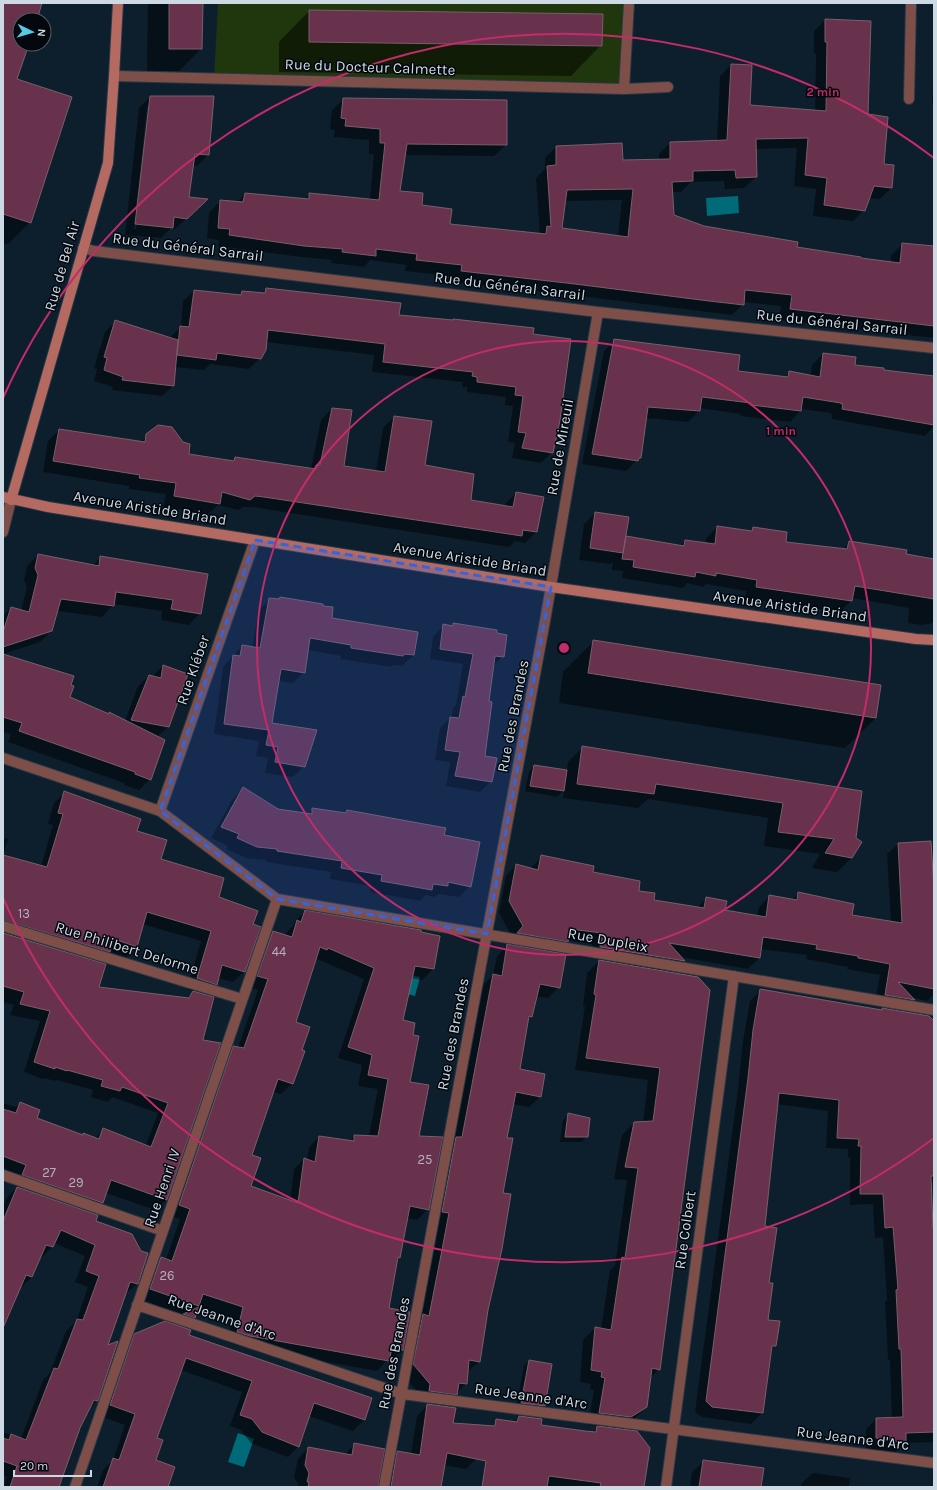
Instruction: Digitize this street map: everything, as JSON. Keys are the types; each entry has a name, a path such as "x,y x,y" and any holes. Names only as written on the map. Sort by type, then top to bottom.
{"street":[{"name":"Rue de Bel Air","path":"3,532 7,499 108,164 118,3"},
{"path":"624,89 629,3"},
{"path":"909,99 911,3"},
{"name":"Rue du Docteur Calmette","path":"114,76 624,89 668,87"},
{"name":"Rue du Général Sarrail","path":"83,248 94,251 598,312 934,348"},
{"name":"Rue de Mireuil","path":"552,587 598,312"},
{"name":"Avenue Aristide Briand","path":"7,499 48,507 552,587 916,639 934,640"},
{"name":"Rue Kléber","path":"160,811 255,540"},
{"name":"Rue des Brandes","path":"384,1487 552,587"},
{"path":"3,758 160,811 277,899"},
{"name":"Rue Dupleix","path":"277,899 934,1010"},
{"name":"Rue Henri IV","path":"75,1487 277,899"},
{"name":"Rue Philibert Delorme","path":"3,926 242,999"},
{"name":"Rue Colbert","path":"666,1487 734,976"},
{"path":"3,1175 163,1231"},
{"name":"Rue Jeanne d'Arc","path":"137,1305 402,1394 934,1463"}],"highlighted area":[{"path":"255,540 551,587 487,934 277,899 160,811"}],"green space":[{"path":"218,3 629,3 624,89 214,78"}],"water":[{"path":"738,196 739,213 707,216 706,198"},
{"path":"388,971 420,977 415,996 384,989"},
{"path":"238,1433 254,1439 244,1467 228,1462"}],"building":[{"path":"3,3 42,3 39,12 12,12 12,52 26,52 17,79 72,97 31,223 3,214"},
{"path":"169,3 203,3 202,49 169,49"},
{"path":"309,10 603,14 602,46 309,42"},
{"path":"825,19 871,21 868,114 888,117 884,164 894,165 892,188 874,186 865,211 824,205 827,178 805,175 808,138 756,139 757,177 736,178 735,170 693,171 693,181 672,182 674,215 704,226 798,242 797,247 900,263 902,243 934,246 934,326 790,309 792,295 745,290 744,305 709,301 461,271 462,265 416,260 417,254 376,249 376,256 342,252 343,249 304,246 229,235 230,229 218,228 220,200 243,202 245,193 309,199 309,193 379,200 385,143 380,143 380,129 345,126 346,119 341,118 343,98 507,100 507,145 407,144 400,191 423,193 422,205 452,209 450,224 546,234 547,226 551,227 547,166 556,165 556,146 622,143 623,160 670,159 670,142 727,140 731,64 752,65 750,105 826,111 827,42 825,42","holes":["633,189 628,237 562,228 567,190"]},
{"path":"150,96 214,96 209,155 195,154 189,197 208,199 187,219 174,217 173,228 135,224"},
{"path":"266,288 401,303 399,315 534,328 533,334 571,339 560,420 553,453 522,448 526,433 518,432 523,396 515,395 516,387 477,382 477,377 472,376 473,372 383,362 385,344 268,330 266,350 261,359 217,353 216,360 177,355 180,326 189,327 194,290 241,295 242,291 265,293"},
{"path":"115,320 178,340 174,386 122,380 123,377 104,370 107,358 104,357"},
{"path":"614,339 740,355 738,371 788,377 789,371 820,377 823,353 856,357 855,365 934,376 934,425 842,409 843,404 841,403 803,397 801,411 702,397 700,411 648,407 641,458 639,458 638,461 592,454"},
{"path":"332,408 352,410 344,466 385,472 394,416 432,421 425,465 474,474 471,500 513,507 516,492 544,497 537,532 523,530 522,536 264,497 255,496 250,500 222,492 220,504 174,496 176,483 139,478 140,475 53,461 59,429 145,442 146,434 158,425 172,427 183,442 190,444 189,454 234,461 235,457 316,469 316,465 320,465"},
{"path":"595,512 629,517 623,553 590,548"},
{"path":"717,526 752,531 753,527 787,532 786,542 847,549 849,541 907,550 906,554 934,559 934,599 855,586 852,601 756,587 757,580 716,573 716,576 696,572 695,577 633,567 634,560 622,559 626,536 684,546 685,540 715,544"},
{"path":"38,554 99,566 100,556 208,574 201,614 171,609 173,600 116,592 114,606 61,599 52,631 3,647 3,632 11,607 29,612 38,575 35,568"},
{"path":"280,597 333,607 332,618 418,632 414,655 404,654 403,656 351,648 351,645 310,638 305,673 281,669 272,723 317,730 305,767 275,762 278,747 266,745 269,730 224,724 233,655 240,656 242,645 260,648 269,598 279,599"},
{"path":"453,623 497,630 497,633 507,635 504,657 495,656 489,701 492,702 485,756 497,758 492,782 455,776 460,752 445,750 450,717 459,718 463,696 465,697 473,654 440,649 443,624 453,626"},
{"path":"593,640 881,685 876,718 588,673"},
{"path":"3,654 74,676 71,685 74,686 70,697 109,714 109,712 165,740 151,780 135,774 135,772 19,731 22,723 3,717"},
{"path":"163,665 188,674 169,727 131,720 149,675 161,678"},
{"path":"582,746 862,791 856,838 862,842 852,858 825,853 834,839 778,832 783,803 656,784 654,794 577,784"},
{"path":"534,765 567,770 564,791 530,786"},
{"path":"243,787 278,809 312,814 312,808 346,813 347,810 446,828 444,835 480,842 471,887 448,882 448,886 433,884 432,890 381,881 382,875 341,868 342,861 277,851 277,849 257,847 237,838 239,834 221,827"},
{"path":"64,791 141,819 137,831 167,840 161,859 224,878 219,897 258,911 253,924 261,927 245,972 222,965 217,985 197,978 211,931 147,912 137,947 114,939 110,952 3,920 3,855 47,867 63,814 58,813"},
{"path":"931,841 934,890 934,989 898,982 915,1000 885,995 890,964 858,958 858,956 816,949 817,945 763,937 760,958 669,943 685,961 600,947 602,933 570,929 568,942 517,933 523,926 509,901 516,864 538,870 541,855 594,866 593,872 640,881 639,891 655,893 654,900 704,908 706,897 727,901 725,910 766,917 769,895 797,900 798,892 854,904 852,915 902,923 898,843"},
{"path":"305,910 421,930 421,932 440,936 434,969 415,966 403,1020 415,1023 413,1035 419,1036 410,1082 429,1085 419,1136 443,1137 429,1210 410,1206 400,1258 398,1257 389,1308 410,1312 403,1351 394,1340 389,1361 250,1336 237,1332 243,1307 203,1294 199,1306 150,1289 161,1257 172,1261 190,1209 179,1205 233,1046 244,1048 268,979 257,976 273,931 292,937 297,920 301,922","holes":["320,947 327,950 328,948 374,968 348,1047 372,1055 368,1075 388,1079 378,1136 354,1135 354,1141 319,1136 315,1162 304,1158 298,1203 251,1186 261,1158 252,1155 278,1079 293,1084 305,1051 302,1050 310,1027 296,1022"]},
{"path":"3,933 106,964 99,987 189,998 193,991 214,997 203,1040 221,1043 167,1200 111,1180 103,1203 22,1175 26,1165 3,1156 3,1109 16,1113 20,1102 40,1110 37,1118 83,1135 83,1133 99,1139 103,1128 151,1147 168,1103 122,1087 120,1091 101,1086 103,1080 55,1067 55,1069 34,1062 50,1011 20,1004 24,992 3,986"},
{"path":"507,944 566,954 560,988 540,984 532,1017 529,1016 520,1069 545,1074 541,1097 516,1092 507,1138 513,1138 503,1193 511,1194 502,1249 488,1310 480,1362 469,1360 467,1384 459,1383 457,1395 429,1391 430,1384 413,1364 423,1314 429,1316 449,1213 442,1212 456,1137 462,1137 493,974 502,976"},
{"path":"599,960 698,977 710,990 660,1370 652,1368 647,1407 631,1417 599,1413 605,1378 601,1377 602,1372 591,1370 595,1327 611,1330 622,1257 625,1258 638,1168 625,1167 634,1122 653,1121 660,1068 586,1058 596,995 594,994"},
{"path":"760,989 882,1010 882,1008 929,1016 934,1021 934,1176 931,1176 934,1229 934,1432 906,1433 906,1443 876,1438 876,1418 903,1417 901,1349 899,1349 896,1290 898,1289 893,1227 885,1228 883,1194 860,1194 861,1146 858,1146 859,1139 837,1138 839,1100 779,1093 765,1226 777,1228 769,1283 773,1283 768,1320 780,1321 776,1346 772,1346 763,1413 712,1407 706,1401 753,1030"},
{"path":"568,1113 590,1118 588,1137 565,1137"},
{"path":"17,1187 98,1215 96,1221 132,1234 141,1251 148,1253 138,1284 130,1282 108,1345 118,1341 98,1401 94,1400 80,1428 59,1487 10,1487 17,1466 3,1461 3,1438 9,1440 11,1434 26,1440 54,1368 58,1369 77,1319 83,1320 99,1276 86,1271 95,1245 61,1230 53,1247 46,1245 32,1277 26,1275 3,1328 3,1221"},
{"path":"199,1307 195,1318 183,1314"},
{"path":"165,1321 191,1330 189,1335 372,1398 365,1420 314,1403 299,1447 262,1432 252,1419 240,1415 252,1381 186,1358 157,1438 163,1440 156,1460 175,1467 168,1487 103,1487 113,1458 119,1460 135,1414 110,1405 134,1334"},
{"path":"529,1360 552,1364 545,1406 521,1403"},
{"path":"427,1404 456,1408 453,1423 495,1426 496,1419 517,1422 519,1416 542,1419 541,1425 585,1431 596,1432 597,1426 637,1431 650,1448 644,1487 600,1487 601,1483 549,1476 547,1487 482,1487 486,1461 447,1453 441,1487 391,1487 397,1451 420,1455"},
{"path":"354,1443 385,1449 378,1487 308,1487 309,1482 307,1482 309,1473 305,1465 308,1447 352,1455"},
{"path":"703,1460 764,1468 761,1487 699,1487"}]}
